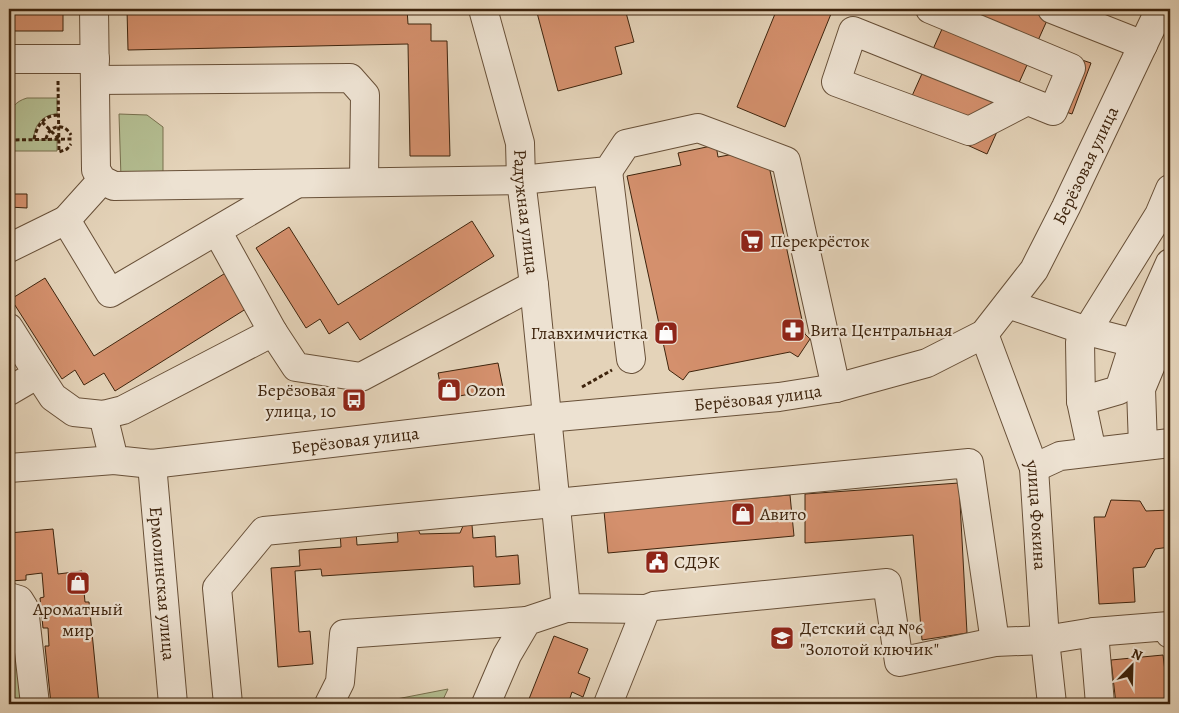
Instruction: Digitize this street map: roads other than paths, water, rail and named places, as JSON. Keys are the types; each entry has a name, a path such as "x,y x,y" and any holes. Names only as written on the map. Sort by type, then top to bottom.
{"street":[{"path":"94,9 95,69 84,139 102,180 114,186 521,180 608,171"},
{"name":"Радужная улица","path":"484,9 520,143 521,180 534,285 566,608"},
{"path":"930,9 1071,68 1053,111 853,31 836,82 969,131 1026,101"},
{"path":"1052,9 1143,45"},
{"name":"Берёзовая улица","path":"9,468 114,460 152,464 546,418 779,397 836,388 927,363 984,334 1034,270 1160,9"},
{"path":"9,59 58,59 95,69 350,78 365,94 364,182"},
{"path":"632,359 608,171 626,144 698,128 786,161 836,388"},
{"path":"13,240 66,220 102,180"},
{"path":"66,220 110,293 297,183"},
{"path":"1092,452 1081,401 1080,342 1159,215 1170,189"},
{"path":"217,230 273,332 296,367 361,377 534,285"},
{"path":"1143,446 1141,389 1159,338 1170,263"},
{"path":"1008,304 1087,330 1159,338"},
{"path":"9,328 53,397 74,412 103,415 123,410 273,332"},
{"name":"улица Фокина","path":"984,334 1034,468 1045,640 1052,704"},
{"path":"1081,401 1119,390 1159,338"},
{"path":"9,391 38,374"},
{"path":"103,415 114,460"},
{"path":"1034,468 1060,456 1170,443"},
{"path":"228,704 217,588 264,531 969,463 995,642"},
{"name":"Ермолинская улица","path":"152,464 173,704"},
{"path":"329,704 340,682 344,634 527,621 566,608 646,609 654,606 887,583 898,662 995,642 1045,640 1094,632 1170,627"},
{"path":"9,597 19,600 24,608 35,704"},
{"path":"608,704 646,609"},
{"path":"486,704 507,654 527,621"},
{"path":"1094,632 1100,704"}],"place":[{"name":"Перекрёсток","path":"752,241"},
{"name":"Вита Центральная","path":"793,330"},
{"name":"Главхимчистка","path":"666,333"},
{"name":"Ozon","path":"449,390"},
{"name":"Берёзовая улица, 10","path":"354,400"},
{"name":"Авито","path":"743,514"},
{"name":"СДЭК","path":"657,562"},
{"name":"Ароматный мир","path":"78,583"},
{"name":"Детский сад №6 \"Золотой ключик\"","path":"782,638"}]}
